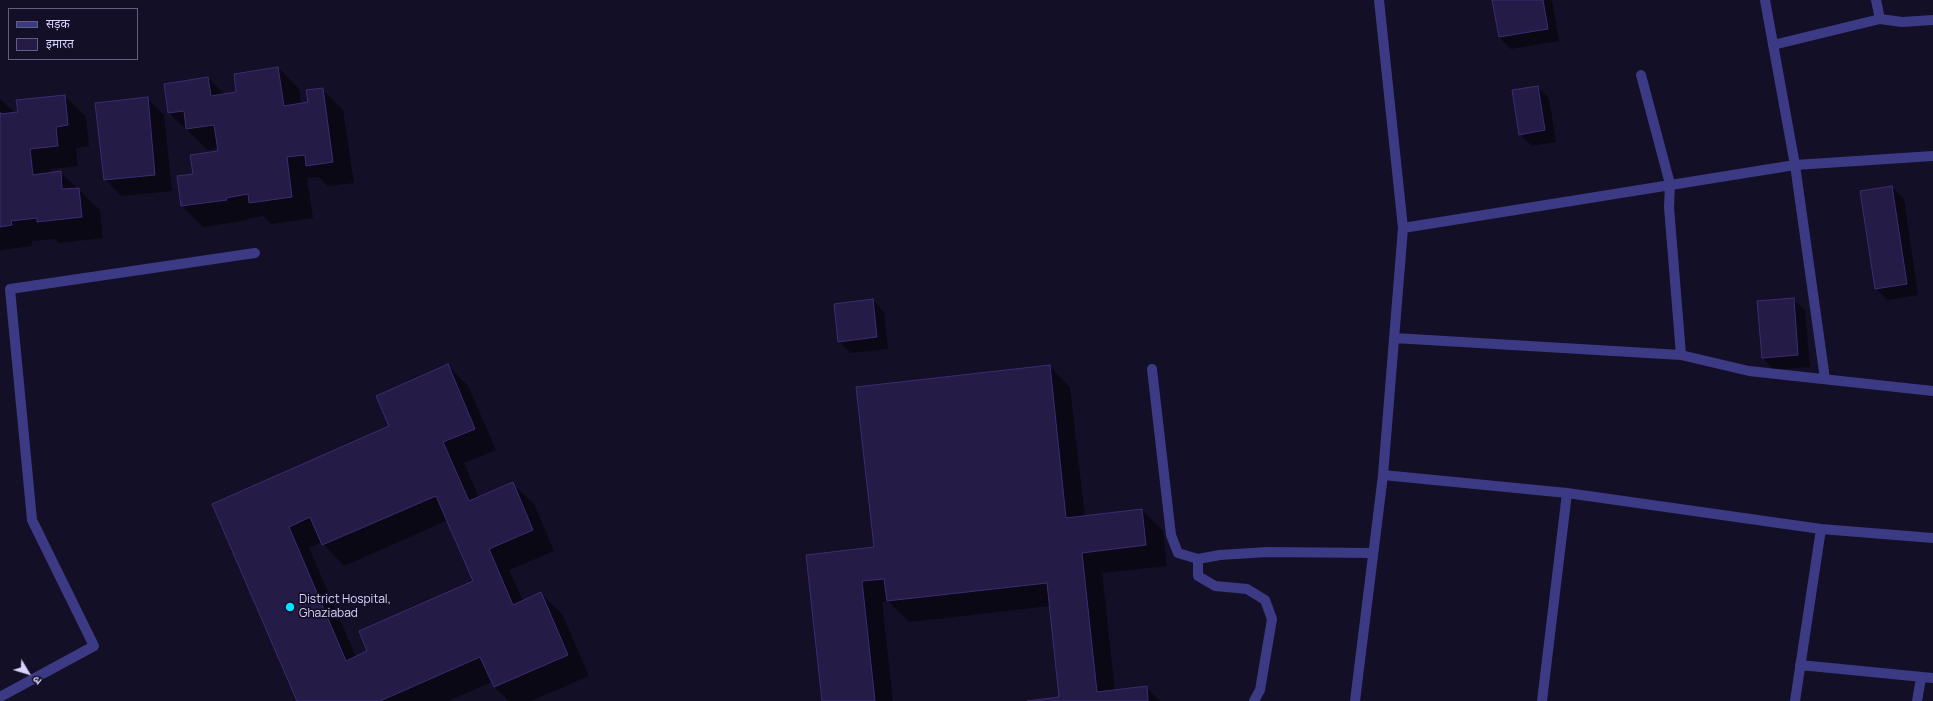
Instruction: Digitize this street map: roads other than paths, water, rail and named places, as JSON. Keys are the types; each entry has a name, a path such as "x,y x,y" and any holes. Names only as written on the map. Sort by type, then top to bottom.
{"street":[{"path":"1355,701 1383,475 1403,228 1379,0"},
{"path":"1765,0 1795,165 1825,379"},
{"path":"1876,0 1880,19"},
{"path":"1773,45 1880,19 1902,22 1933,20"},
{"path":"1641,75 1670,184 1669,207 1682,355"},
{"path":"1403,228 1795,165 1933,156"},
{"path":"0,696 94,646 32,520 10,290 256,253"},
{"path":"1394,338 1682,355 1749,371 1933,391"},
{"path":"1152,369 1171,535 1178,553 1198,559 1220,555 1267,552 1373,553"},
{"path":"1383,475 1567,493 1821,529 1933,538"},
{"path":"1542,701 1567,493"},
{"path":"1795,701 1821,529"},
{"path":"1198,559 1198,576 1215,586 1247,589 1265,600 1272,619 1260,690 1254,701"},
{"path":"1800,665 1933,678"},
{"path":"1918,701 1921,678"}],"place":[{"name":"District Hospital, Ghaziabad","path":"290,607"}]}
